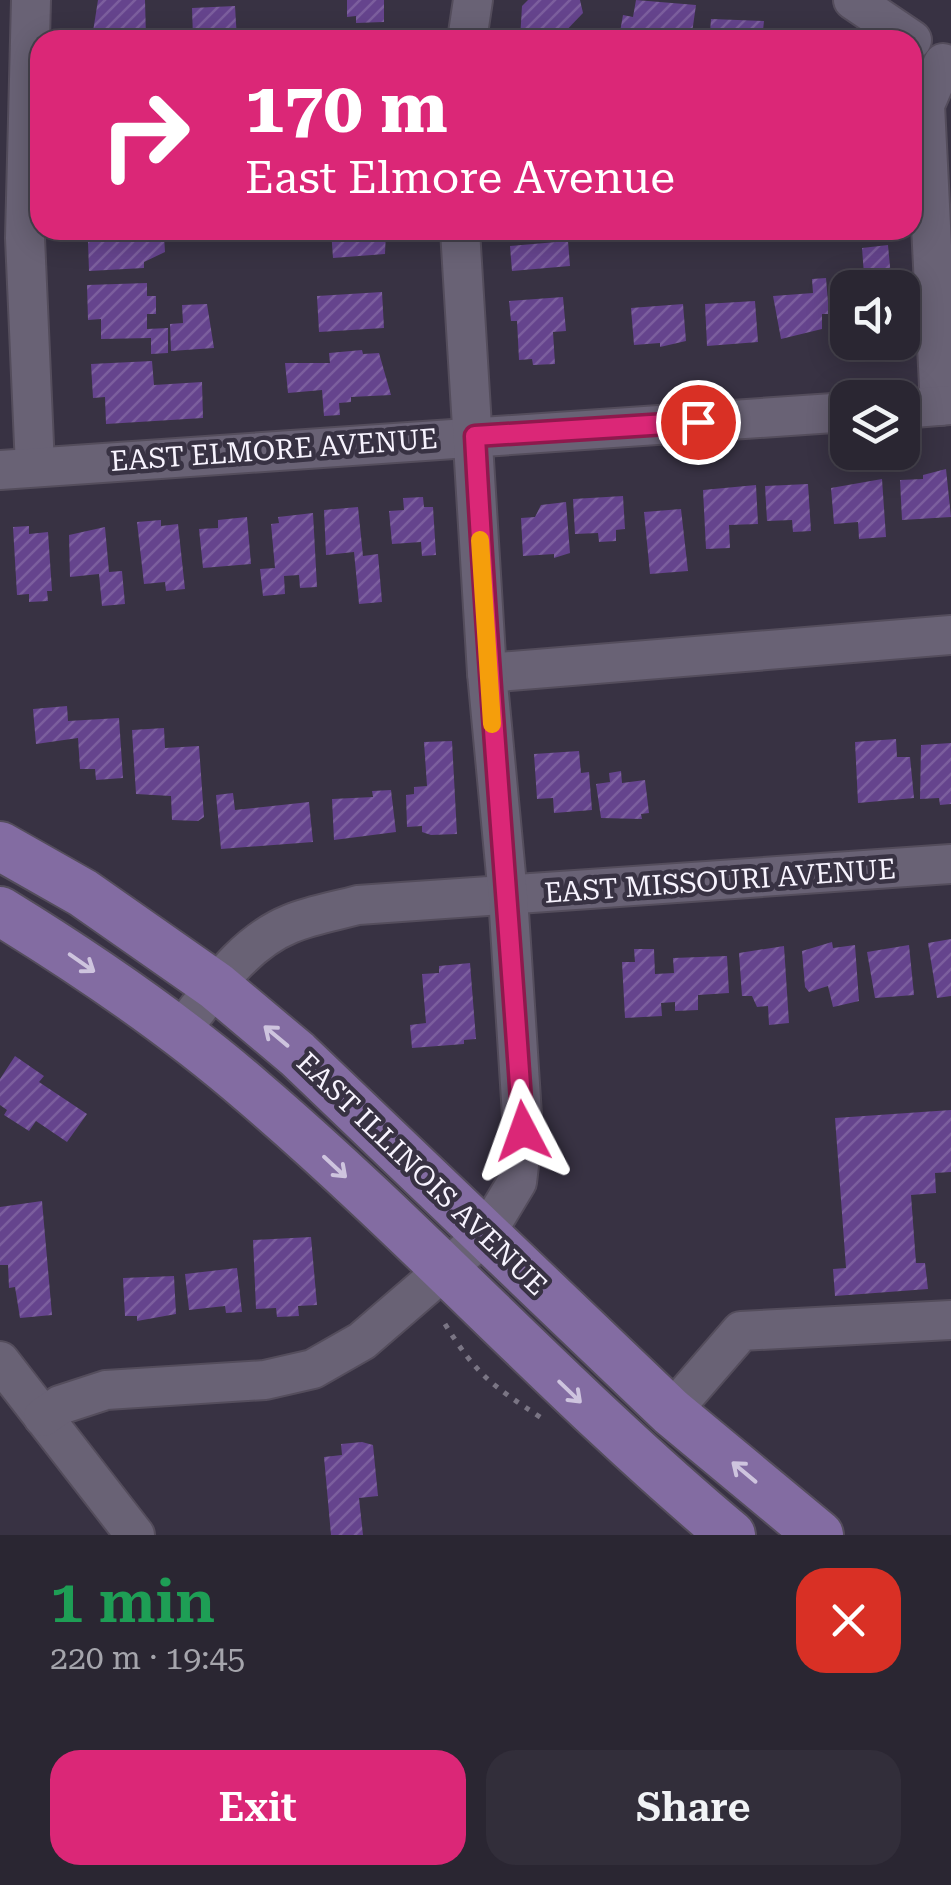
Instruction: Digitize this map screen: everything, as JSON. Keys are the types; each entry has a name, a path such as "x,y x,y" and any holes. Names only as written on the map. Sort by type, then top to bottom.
{"main road":[{"name":"EAST ILLINOIS AVENUE","path":"0,846 82,893 216,986 298,1054 671,1412 819,1535"},
{"name":"EAST ILLINOIS AVENUE","path":"0,911 179,1033 253,1092 635,1455 731,1535"},
{"path":"635,1455 671,1412"}],"street":[{"path":"30,30 31,0"},
{"path":"468,30 473,0"},
{"path":"854,0 898,30"},
{"path":"17,468 30,40"},
{"path":"920,408 946,406 925,105 947,66 922,47"},
{"path":"43,1417 60,1405 106,1390 265,1380 313,1369 362,1341 485,1235 517,1182 523,1131 508,896 487,673 461,240"},
{"name":"EAST ELMORE AVENUE","path":"17,468 830,413"},
{"path":"487,673 951,635"},
{"name":"EAST MISSOURI AVENUE","path":"179,1033 258,942 290,924 358,905 951,864"},
{"path":"671,1412 741,1331 951,1320"},
{"path":"0,1362 136,1535"}],"building":[{"path":"98,0 145,0 146,30 93,30"},
{"path":"347,0 384,0 384,22 356,23 356,16 347,17"},
{"path":"528,0 580,0 583,13 567,30 521,30 522,6"},
{"path":"636,0 696,5 692,30 620,30 623,15 633,17"},
{"path":"235,6 236,30 193,30 192,8"},
{"path":"711,19 764,21 763,30 710,30"},
{"path":"164,240 165,252 144,262 144,268 89,271 88,242"},
{"path":"332,240 386,240 385,254 333,258"},
{"path":"568,241 570,266 512,271 510,246"},
{"path":"888,245 890,270 864,270 862,248"},
{"path":"826,278 829,314 822,314 822,329 781,339 773,296 813,293 812,279"},
{"path":"147,283 147,296 156,296 156,314 147,314 147,329 168,328 168,353 151,354 151,338 101,339 101,319 88,320 87,285"},
{"path":"382,292 384,328 319,332 317,296"},
{"path":"563,297 566,331 553,332 555,364 533,365 532,359 519,360 517,321 511,321 509,301"},
{"path":"755,301 758,342 707,346 705,304"},
{"path":"207,304 214,348 171,351 170,324 183,323 182,305"},
{"path":"683,304 686,341 660,347 660,343 634,345 631,308"},
{"path":"362,350 363,354 379,353 391,395 351,397 351,402 339,403 340,415 324,416 322,390 288,393 285,363 330,363 329,353"},
{"path":"152,361 154,385 202,382 203,418 106,424 105,397 93,398 91,364"},
{"path":"946,469 951,517 902,520 900,480 923,479 923,475"},
{"path":"882,479 886,537 859,539 858,522 834,524 831,488"},
{"path":"808,484 811,531 793,532 792,520 767,521 765,486"},
{"path":"756,485 758,524 729,525 730,548 706,549 703,490"},
{"path":"623,496 625,529 616,530 616,541 599,542 598,533 575,534 573,499"},
{"path":"423,497 424,507 433,507 436,555 422,556 421,542 392,544 389,511 404,510 403,498"},
{"path":"566,502 570,553 554,558 554,554 523,556 521,518 535,517 541,505"},
{"path":"358,507 363,556 378,554 382,602 359,604 354,552 326,555 324,510"},
{"path":"681,509 688,571 650,574 644,512"},
{"path":"313,513 317,587 300,588 299,575 284,576 285,594 263,596 260,569 275,568 271,524 279,523 278,517"},
{"path":"247,517 251,564 203,568 199,529 218,528 218,520"},
{"path":"161,520 161,526 178,524 185,589 166,591 165,582 144,584 137,522"},
{"path":"29,526 29,534 48,532 52,591 47,591 48,601 29,602 29,594 17,595 13,527"},
{"path":"105,527 109,572 122,571 125,604 102,606 99,574 70,577 69,535"},
{"path":"67,706 68,721 119,718 123,778 96,780 95,769 80,769 78,738 36,744 33,709"},
{"path":"164,728 165,748 199,746 204,817 198,821 172,820 171,796 136,794 132,730"},
{"path":"896,739 897,757 910,757 914,798 858,803 855,742"},
{"path":"452,741 457,834 431,835 422,832 422,826 407,827 406,795 414,794 414,787 427,786 424,742"},
{"path":"951,743 951,804 940,805 939,798 920,799 921,745"},
{"path":"579,751 581,773 589,772 592,810 554,813 553,798 537,799 534,754"},
{"path":"621,771 622,783 645,780 649,813 641,814 642,819 601,818 596,784 610,782 609,773"},
{"path":"391,790 396,832 334,840 332,799 373,797 372,791"},
{"path":"233,793 235,810 309,802 313,842 221,849 216,795"},
{"path":"951,939 951,996 937,998 928,943"},
{"path":"832,942 833,948 855,945 859,1001 833,1007 828,986 809,992 805,987 802,951"},
{"path":"909,945 914,995 875,998 867,952"},
{"path":"784,946 789,1023 769,1025 768,1006 757,1007 752,996 742,996 739,953"},
{"path":"634,949 654,949 655,974 674,973 673,958 727,956 729,993 698,995 698,1010 675,1011 675,1002 661,1003 662,1016 625,1018 622,962 635,962"},
{"path":"470,963 476,1039 464,1040 464,1044 412,1048 410,1025 426,1023 422,974 439,973 439,966"},
{"path":"15,1056 44,1076 39,1082 87,1114 67,1142 36,1121 29,1131 4,1115 7,1110 0,1105 0,1079"},
{"path":"951,1110 951,1172 935,1173 936,1193 911,1195 916,1263 925,1263 928,1289 835,1296 833,1269 846,1268 835,1118"},
{"path":"42,1201 52,1315 20,1318 15,1287 9,1288 8,1265 0,1265 0,1207"},
{"path":"311,1237 317,1305 298,1306 299,1316 277,1317 276,1308 256,1309 253,1240"},
{"path":"237,1268 242,1312 226,1313 225,1306 189,1310 185,1274"},
{"path":"174,1276 176,1314 137,1321 137,1316 125,1316 123,1278"},
{"path":"341,1444 373,1445 378,1496 359,1498 363,1535 331,1535 324,1457 342,1455"}],"slow traffic":[{"path":"480,540 492,724"}],"route":[{"path":"523,1131 508,896 487,673 475,436 698,422"}]}
